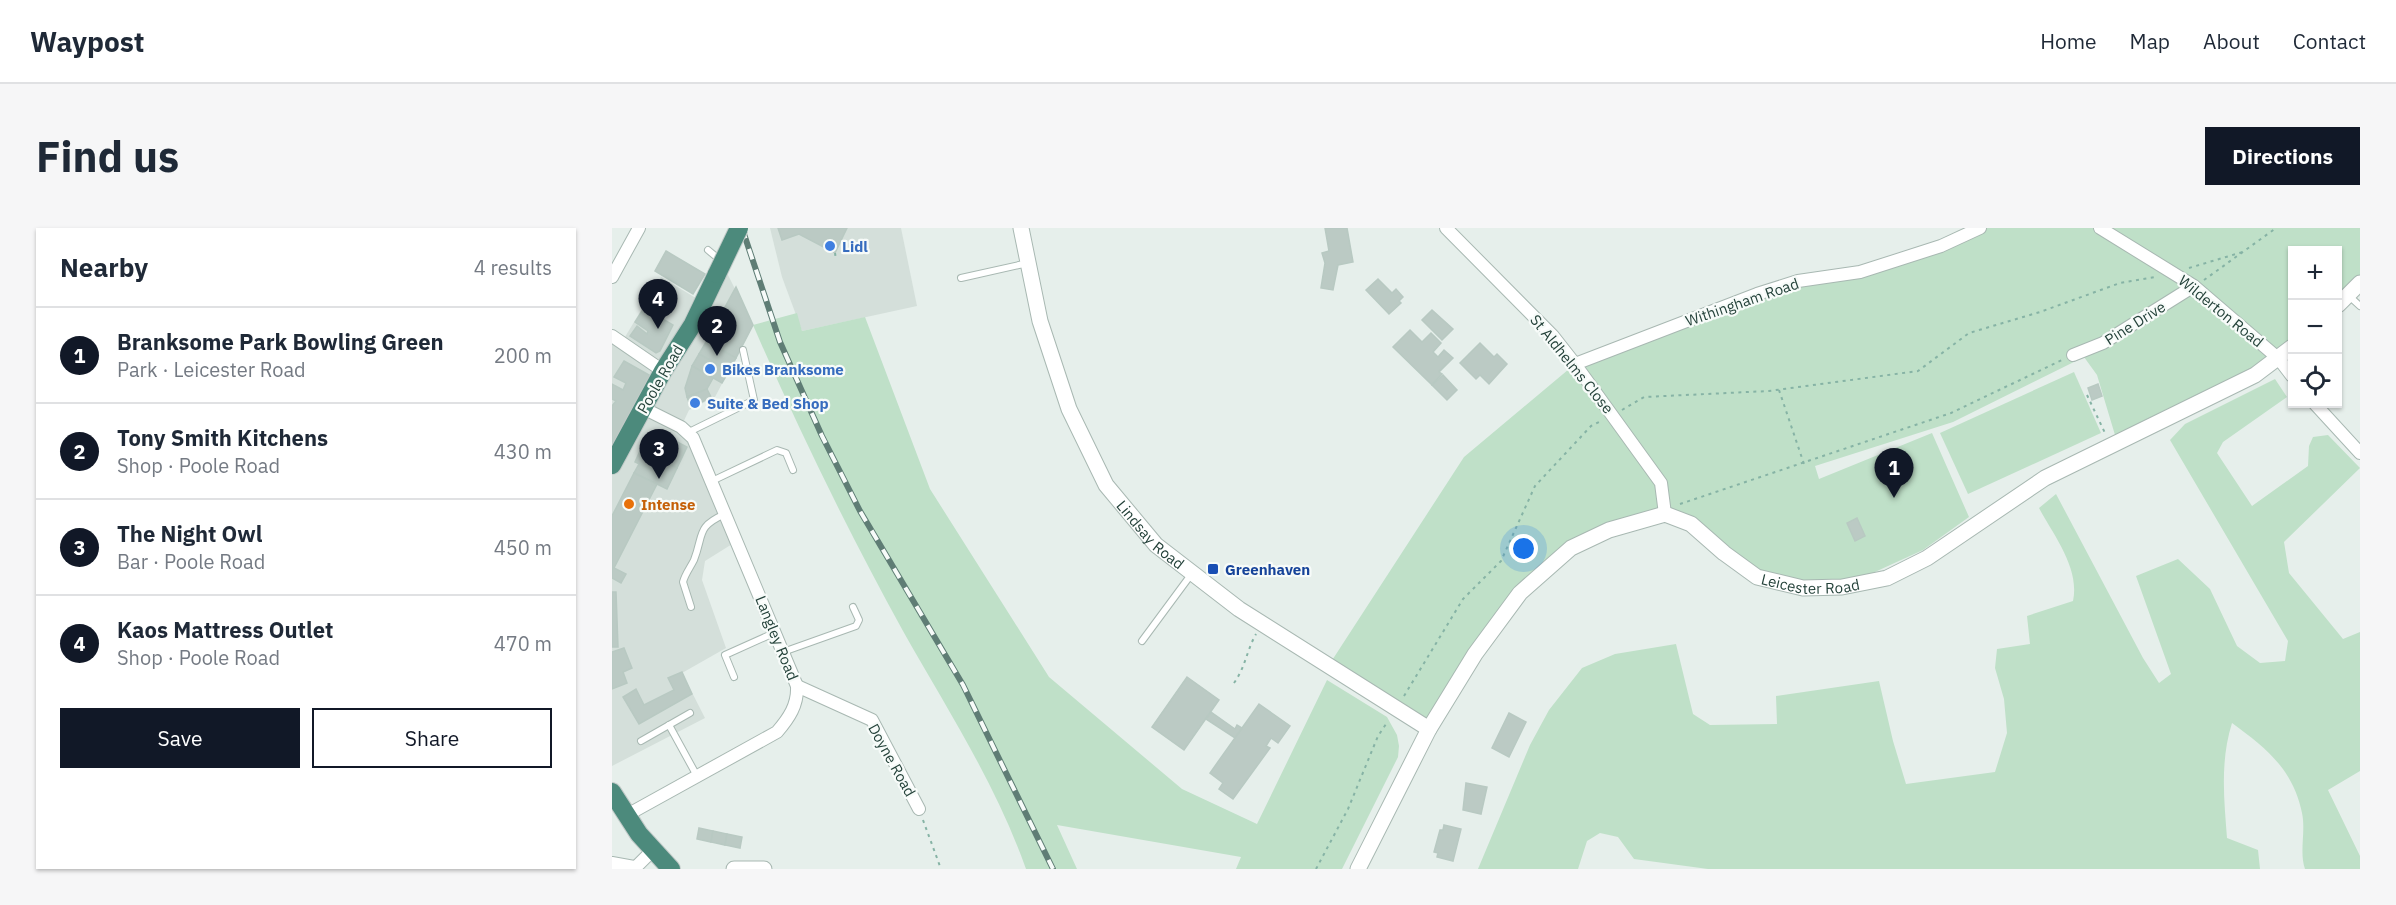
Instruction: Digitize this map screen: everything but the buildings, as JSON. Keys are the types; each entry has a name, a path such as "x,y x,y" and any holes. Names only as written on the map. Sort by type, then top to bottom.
{"highway":[{"name":"Poole Road","path":"612,465 663,371 693,324 739,228"},
{"path":"612,792 652,851 671,869"}],"street":[{"path":"612,277 639,228"},
{"name":"Lindsay Road","path":"1021,228 1040,321 1069,408 1106,486 1156,545 1239,609 1429,729"},
{"name":"Withingham Road","path":"1575,364 1757,294 1798,281 1860,272 1941,246 1980,228"},
{"name":"Wilderton Road","path":"2100,228 2194,286 2279,359 2288,371"},
{"name":"St Aldhelms Close","path":"1450,230 1545,328 1575,364 1660,483 1665,514"},
{"path":"2343,300 2360,283"},
{"name":"Pine Drive","path":"2073,355 2103,343 2194,286"},
{"path":"612,336 663,371"},
{"name":"Leicester Road","path":"1665,514 1691,524 1724,553 1757,577 1803,588 1842,587 1887,578 1927,558 2045,478 2255,375 2288,351"},
{"path":"644,408 689,432"},
{"path":"2319,408 2360,453"},
{"name":"Langley Road","path":"627,815 777,732 795,706 797,686 712,481 689,432"},
{"path":"1358,869 1429,729 1475,654 1520,593 1571,548 1609,530 1665,514"},
{"name":"Doyne Road","path":"797,686 872,720 919,809"},
{"path":"612,863 634,868 652,851"},
{"path":"734,869 764,869"}],"lane":[{"path":"708,250 720,268"},
{"path":"961,278 1028,263"},
{"path":"2343,300 2360,306"},
{"path":"689,432 754,400 743,350"},
{"path":"712,481 777,450 786,453 793,470"},
{"path":"691,608 683,582 694,560 702,529 708,522 726,514"},
{"path":"1142,641 1193,572"},
{"path":"782,653 856,626 859,620 853,607"},
{"path":"734,677 725,655 774,633"},
{"path":"641,741 690,713"},
{"path":"669,725 698,777"}],"path":[{"path":"2194,286 2276,228"},
{"path":"1316,869 1347,809 1378,736 1463,600 1501,561 1535,486 1591,426 1644,398 1779,390 1918,370 1969,333 2120,283 2172,272 2246,251"},
{"path":"835,253 836,260"},
{"path":"1665,514 1686,500 1804,464 1951,413 2073,355"},
{"path":"1779,390 1804,464"},
{"path":"2087,396 2104,432"},
{"path":"1234,683 1245,667 1248,649 1261,624"},
{"path":"919,809 941,869"}],"shaded area":[{"path":"770,228 901,228 917,306 802,331 782,277"},
{"path":"722,263 753,325 715,397 689,410 681,427 737,541 705,561 702,580 726,648 682,673 705,718 612,766 612,465 621,449 612,444 612,336 622,342 661,277 704,303"}],"green space":[{"path":"1980,228 2360,228 2360,283 2342,301 2342,246 2288,246 2288,350 2255,375 2115,435 2097,375 2084,357 1953,422 1815,466 1819,479 1932,433 1969,517 1923,550 1842,587 1757,577 1665,514 1609,530 1520,593 1429,729 1329,665 1464,457 1575,364 1757,294 1860,272"},
{"path":"797,313 802,331 865,317 930,489 1049,677 1182,789 1257,824 1327,680 1387,717 1397,735 1398,757 1342,869 1236,869 1241,857 1057,825 1077,869 1026,869 986,777 903,631 843,518 753,325"},
{"path":"2074,372 2101,433 1968,494 1940,433"},
{"path":"2275,379 2287,397 2223,442 2217,453 2252,506 2308,466 2309,446 2313,437 2328,435 2360,468 2284,542 2289,573 2343,639 2360,632 2360,771 2328,790 2360,856 2360,869 2305,869 2302,813 2292,784 2267,751 2232,723 2224,766 2227,838 2258,850 2260,869 1708,869 1634,859 1618,837 1600,833 1587,841 1578,869 1478,869 1530,745 1549,710 1582,668 1615,654 1676,644 1693,714 1710,725 1777,724 1776,696 1879,681 1906,784 1995,772 2007,733 2004,699 1995,668 1997,649 2030,644 2027,616 2073,601 2073,576 2069,564 2039,508 2056,494 2143,658 2159,683 2171,674 2136,576 2178,559 2210,589 2237,646 2260,663 2285,661 2288,641 2170,440 2185,424"}],"railway":[{"path":"742,228 780,342 822,436 860,511 963,685 1053,869"}],"place":[{"name":"Lidl","path":"830,246"},
{"name":"Kaos Mattress Outlet","path":"658,329"},
{"name":"Tony Smith Kitchens","path":"717,356"},
{"name":"Bikes Branksome","path":"710,369"},
{"name":"Suite & Bed Shop","path":"695,403"},
{"name":"The Night Owl","path":"659,479"},
{"name":"Branksome Park Bowling Green","path":"1894,498"},
{"name":"Intense","path":"629,504"},
{"name":"Greenhaven","path":"1213,569"}]}
